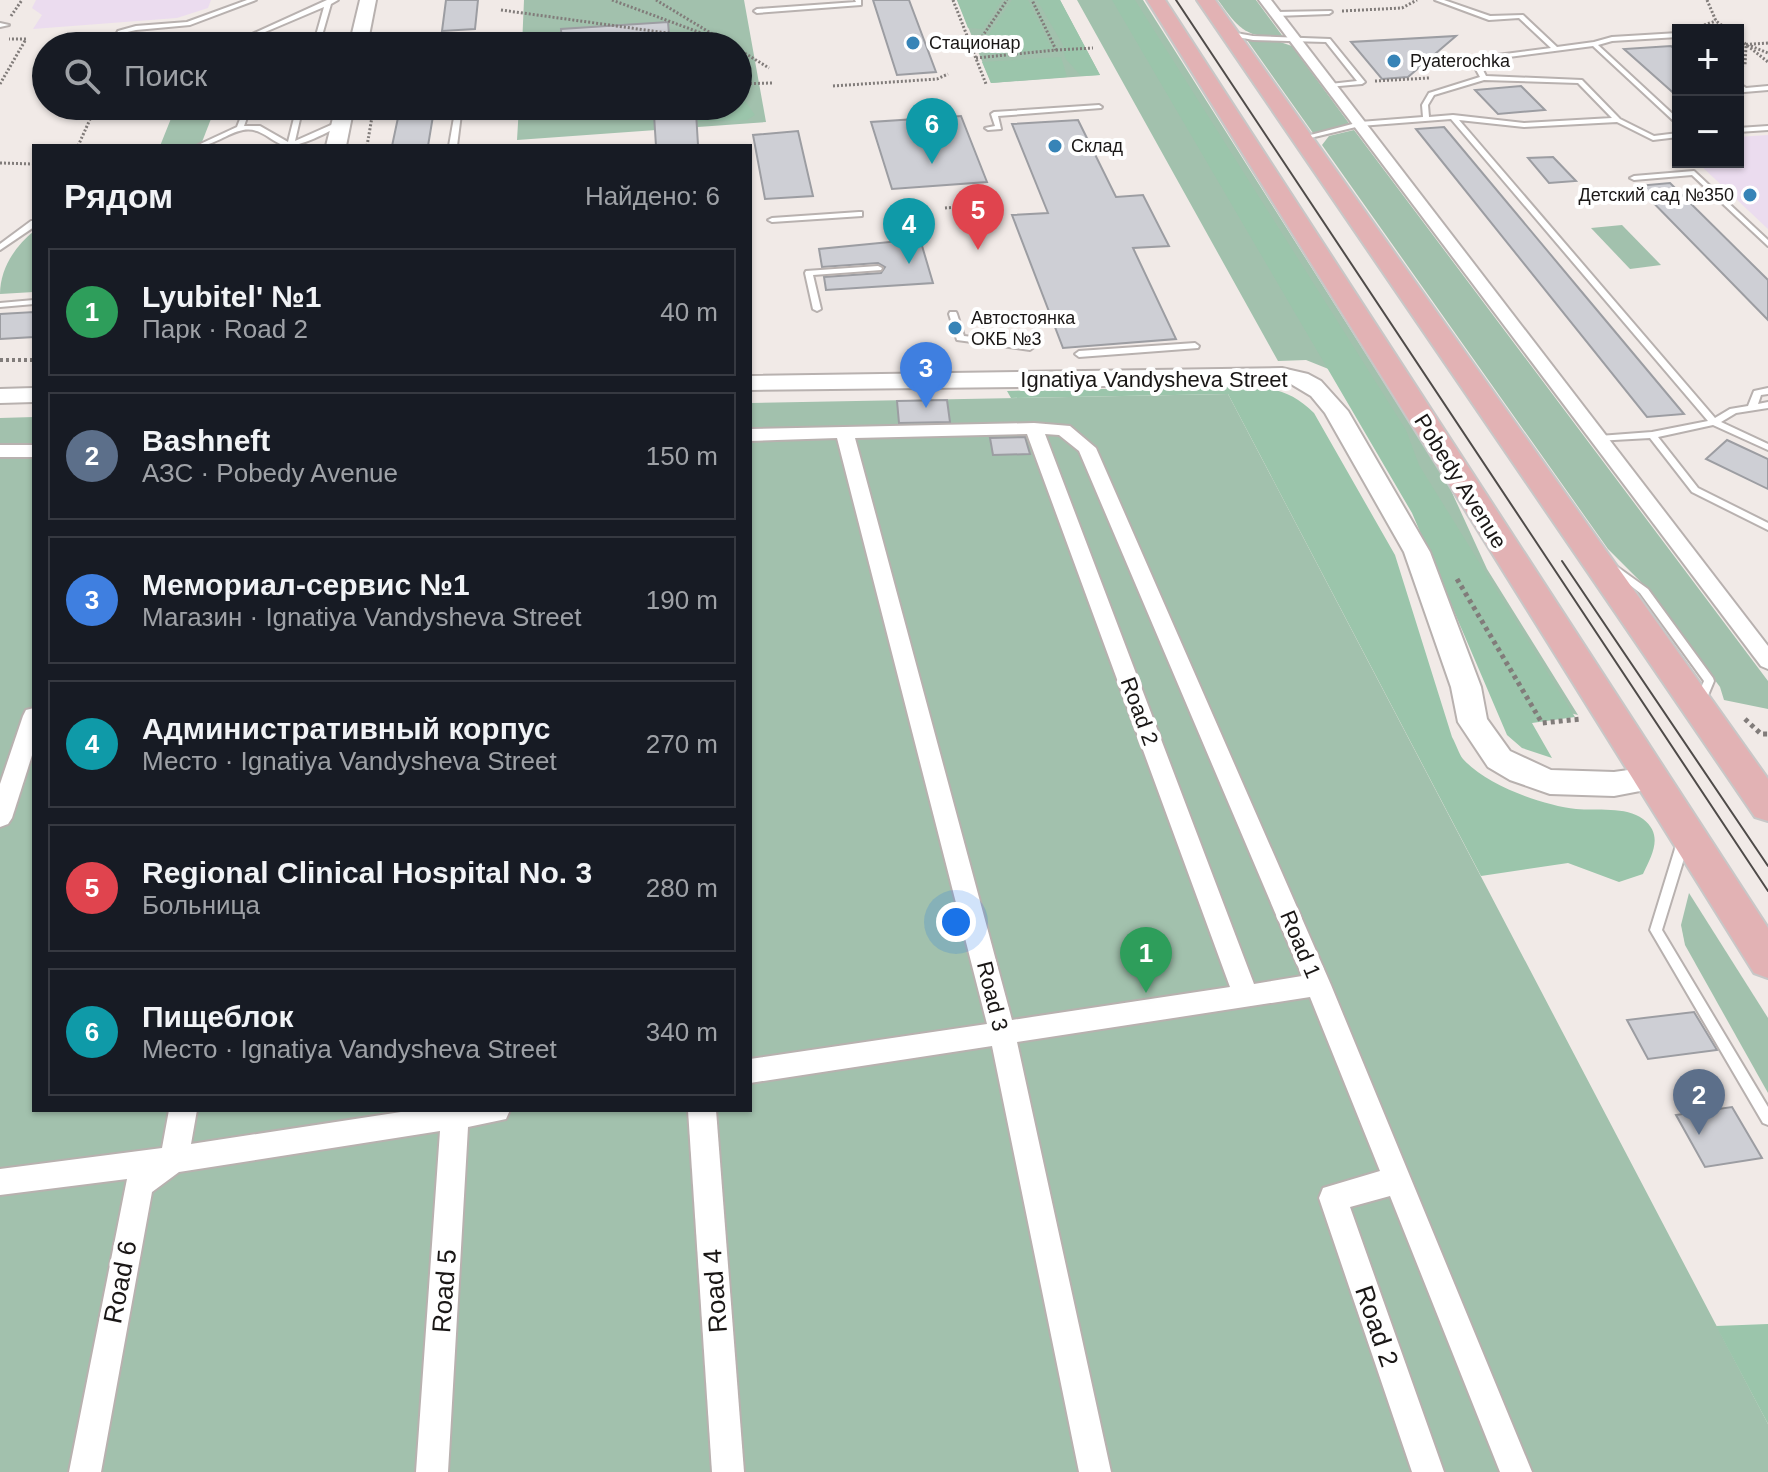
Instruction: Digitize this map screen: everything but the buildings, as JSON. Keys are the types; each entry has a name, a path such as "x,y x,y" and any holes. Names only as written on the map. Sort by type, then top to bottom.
{"main road":[{"name":"Pobedy Avenue","path":"1156,0 1768,961"},
{"path":"1206,0 1768,807"}],"street":[{"path":"361,32 368,0"},
{"path":"1265,0 1768,661"},
{"path":"337,144 345,120"},
{"name":"Ignatiya Vandysheva Street","path":"752,383 1282,375 1310,383 1322,392 1336,411 1417,552 1466,687 1473,722 1499,759 1521,772 1550,782 1614,784 1650,779"},
{"path":"0,396 32,395"},
{"path":"752,435 1034,428"},
{"name":"Road 1","path":"1034,428 1064,430 1087,448 1318,985 1516,1472"},
{"name":"Road 2","path":"1034,428 1245,994"},
{"name":"Road 3","path":"845,433 1002,1032 1095,1472"},
{"path":"0,451 32,451"},
{"path":"0,818 32,722"},
{"path":"752,1071 1318,985"},
{"path":"174,1160 183,1112"},
{"name":"Road 4","path":"702,1112 728,1472"},
{"path":"0,1182 174,1160 455,1113"},
{"name":"Road 5","path":"432,1472 455,1113"},
{"name":"Road 6","path":"85,1472 139,1184 174,1160"},
{"name":"Road 2","path":"1397,1180 1333,1198 1428,1472"}],"lane":[{"path":"120,32 188,24 253,0"},
{"path":"757,11 859,4 858,0"},
{"path":"1438,0 1489,18 1521,16 1556,49"},
{"path":"260,32 330,1"},
{"path":"320,32 330,1"},
{"path":"1276,14 1329,12"},
{"path":"1230,34 1296,41 1328,40 1362,82 1330,86"},
{"path":"1484,78 1476,64 1484,58 1612,39 1672,35"},
{"path":"1594,44 1672,117"},
{"path":"1426,118 1425,105 1431,94 1484,78 1580,81 1618,120 1653,138 1672,136"},
{"path":"1744,90 1768,88"},
{"path":"988,128 999,128 994,114 1099,107"},
{"path":"1302,138 1360,124 1426,118 1453,117 1524,125 1618,120"},
{"path":"1453,117 1714,422 1768,447"},
{"path":"240,128 243,120"},
{"path":"290,144 296,120"},
{"path":"293,144 332,120"},
{"path":"453,144 457,120"},
{"path":"204,144 240,128 258,127 287,144"},
{"path":"1744,130 1768,128"},
{"path":"1634,178 1694,173 1768,244"},
{"path":"772,220 859,214"},
{"path":"0,248 32,224"},
{"path":"817,309 809,273 878,268"},
{"path":"0,305 32,302"},
{"path":"953,314 960,338 1030,347"},
{"path":"1079,354 1195,346"},
{"path":"1752,408 1757,393 1768,391"},
{"path":"1599,439 1652,435 1714,422 1733,411 1768,405"},
{"path":"1652,435 1695,490 1768,527"},
{"path":"1685,834 1656,930 1768,1119"}],"path":[{"path":"612,0 700,32"},
{"path":"656,0 710,32"},
{"path":"953,0 986,84"},
{"path":"973,50 1007,0"},
{"path":"1032,0 1056,50"},
{"path":"1329,12 1402,8 1417,0"},
{"path":"1707,0 1720,24"},
{"path":"501,10 660,32"},
{"path":"1707,24 1716,21"},
{"path":"0,84 26,39 14,40"},
{"path":"1746,45 1768,43"},
{"path":"1746,45 1768,53"},
{"path":"1746,45 1768,62"},
{"path":"1744,65 1746,45"},
{"path":"976,58 1093,48"},
{"path":"752,58 769,68"},
{"path":"833,86 937,79 948,74"},
{"path":"1377,81 1434,75"},
{"path":"752,84 772,83"},
{"path":"79,144 89,120"},
{"path":"367,144 372,120"},
{"path":"0,163 32,164"},
{"path":"945,208 970,206 979,209"},
{"path":"0,360 32,360"},
{"path":"1455,575 1542,723 1610,717"}],"shaded area":[{"path":"36,0 211,0 208,8 177,18 33,29 42,15 32,8"},
{"name":"Детский сад №350","path":"1768,135 1768,229 1703,168 1744,168 1744,137"}],"green space":[{"path":"524,0 744,0 750,32 523,32"},
{"path":"957,0 1060,0 1100,75 991,83"},
{"path":"957,0 1002,0 983,29 968,28"},
{"path":"1012,0 1028,0 1052,49 990,54 979,49"},
{"path":"1037,0 1060,0 1100,75 1081,76 1065,58 1063,45"},
{"path":"1077,0 1143,0 1449,486 1487,569 1578,715 1537,705 1331,370 1306,360 1278,361"},
{"path":"1112,0 1135,0 1406,430 1419,465 1575,717 1532,723 1552,758 1522,748 1507,735 1412,513"},
{"path":"1218,0 1256,0 1284,38 1260,36 1245,30"},
{"path":"1247,40 1292,46 1351,126 1313,133"},
{"path":"752,44 766,122 517,140 518,120 752,120"},
{"path":"1061,57 1067,77 991,83 982,62"},
{"path":"170,120 211,120 202,142 198,144 161,144"},
{"path":"663,120 747,120 663,122"},
{"path":"1354,130 1768,681 1768,709 1724,700 1720,687 1646,587 1608,549 1322,145 1329,136"},
{"path":"1622,225 1661,265 1630,269 1591,228"},
{"path":"32,233 32,292 0,294 10,259"},
{"path":"1253,386 1286,394 1314,413 1395,555 1452,737 1463,759 1486,777 1531,798 1576,809 1628,812 1643,819 1655,838 1643,874 1619,882 1568,863 1481,876 1228,394 1011,398 1007,391"},
{"path":"1228,394 1768,1424 1768,1472 0,1472 0,418 32,417 32,1112 752,1112 752,403"},
{"path":"1689,893 1768,1018 1768,1093 1685,945 1681,925"},
{"path":"1768,1324 1768,1424 1716,1326"}],"tram line":[{"path":"1176,0 1768,891"},
{"path":"1562,561 1768,866"}],"place":[{"name":"Стационар","path":"913,43"},
{"name":"Pyaterochka","path":"1394,61"},
{"name":"Склад","path":"1055,146"},
{"name":"Пищеблок","path":"932,164"},
{"name":"Детский сад №350","path":"1750,195"},
{"name":"Regional Clinical Hospital No. 3","path":"978,250"},
{"name":"Административный корпус","path":"909,264"},
{"name":"Автостоянка ОКБ №3","path":"955,328"},
{"name":"Мемориал-сервис №1","path":"926,408"},
{"name":"Lyubitel' №1","path":"1146,993"},
{"name":"Bashneft","path":"1699,1135"}]}
